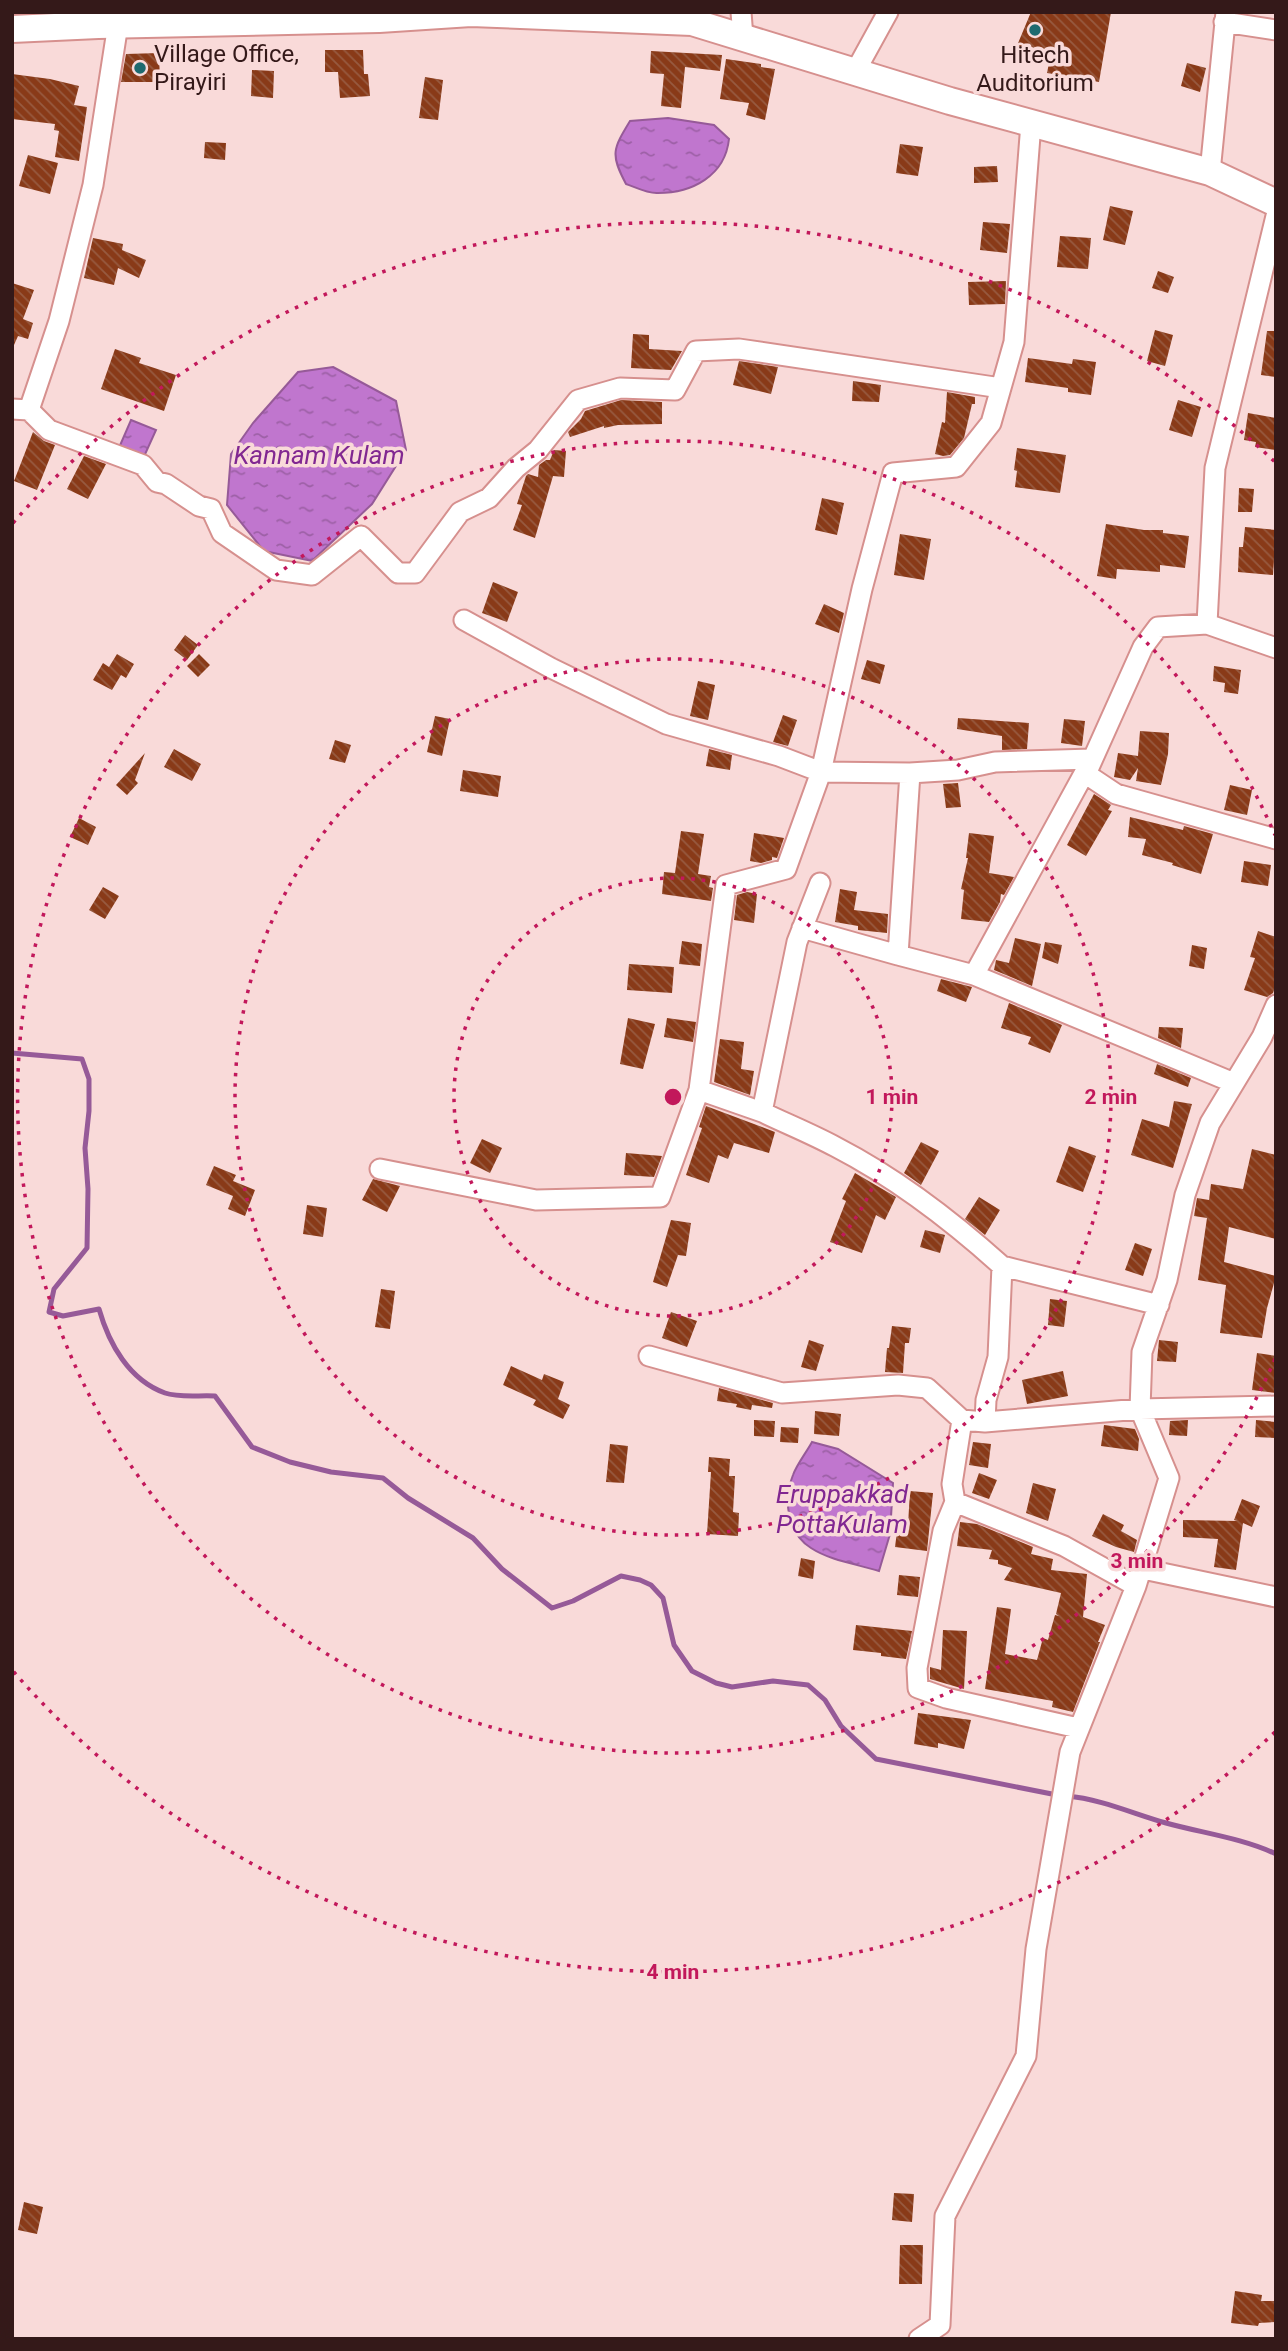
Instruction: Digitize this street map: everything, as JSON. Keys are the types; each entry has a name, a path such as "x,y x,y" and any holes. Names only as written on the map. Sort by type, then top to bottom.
{"main road":[{"path":"12,29 117,18 379,19 471,13 742,25 855,72 1210,172 1276,203"}],"street":[{"path":"855,72 888,12"},
{"path":"1210,172 1225,17 1276,30"},
{"path":"117,18 93,185 59,321 20,409 49,430 143,466 157,482 166,484 199,506 211,509 222,533 276,569 312,575 361,536 398,573 415,573 460,512 489,498 516,468 538,450 578,400 620,388 675,390 696,351 739,349 1001,388"},
{"path":"380,1169 537,1200 660,1197 699,1090 726,885 786,869 821,772 862,589 893,473 956,467 991,423 1014,342 1031,123"},
{"path":"1207,624 1215,468 1276,216"},
{"path":"464,620 551,668 666,724 779,756 821,772 910,773 958,770 995,762 1092,759"},
{"path":"1276,648 1207,624 1158,627 1143,647 1086,774 1116,794 1276,839"},
{"path":"974,975 1092,759"},
{"path":"898,955 910,773"},
{"path":"762,1112 797,942 820,883"},
{"path":"802,928 974,975 1234,1083"},
{"path":"919,2339 940,2325 945,2216 1026,2056 1036,1949 1070,1752 1139,1577 1169,1478 1140,1409 1142,1352 1167,1280 1185,1195 1210,1123 1262,1037 1276,1005"},
{"path":"699,1090 762,1112 837,1147 906,1190 968,1235 1002,1266 1159,1305"},
{"path":"985,1422 986,1400 998,1357 1002,1266"},
{"path":"649,1356 782,1393 898,1385 927,1388 962,1420 985,1422 1140,1409 1276,1406"},
{"path":"962,1420 952,1484 955,1502 943,1531 917,1668 918,1688 946,1698 1078,1728"},
{"path":"955,1502 1139,1577 1276,1597"}],"water":[{"path":"668,118 714,125 729,139 721,163 705,180 683,190 654,193 626,184 617,165 616,152 620,138 630,121"},
{"name":"Kannam Kulam","path":"333,367 396,401 406,450 372,504 312,561 264,551 227,505 231,454 253,423 298,372"},
{"path":"131,420 156,430 142,461 118,450"},
{"name":"Eruppakkad PottaKulam","path":"812,1442 838,1449 893,1483 890,1534 879,1571 836,1559 811,1548 803,1542 792,1525 788,1505 790,1485"}],"building":[{"path":"1031,12 1111,12 1099,82 1047,73 1049,63 1016,48"},
{"path":"325,50 363,50 364,74 368,74 370,96 340,98 338,72 325,72"},
{"path":"651,51 722,55 720,71 685,67 681,108 661,106 664,74 650,73"},
{"name":"Village Office, Pirayiri","path":"159,53 160,82 121,82 126,54"},
{"path":"726,59 775,69 765,120 746,115 749,103 720,99"},
{"path":"1187,63 1206,68 1200,92 1181,86"},
{"path":"252,70 274,71 273,98 251,96"},
{"path":"12,74 79,86 74,105 87,107 79,161 55,157 59,131 54,130 55,124 12,119"},
{"path":"425,77 443,80 438,120 419,118"},
{"path":"205,142 226,143 225,160 204,158"},
{"path":"900,144 923,147 918,176 896,173"},
{"path":"28,155 58,163 50,194 19,186"},
{"path":"997,166 998,182 974,183 974,167"},
{"path":"1110,206 1133,211 1125,245 1103,240"},
{"path":"983,222 1010,224 1007,253 980,250"},
{"path":"1060,236 1091,238 1088,269 1057,267"},
{"path":"93,238 123,244 122,250 146,260 139,278 118,268 114,285 84,278"},
{"path":"1158,271 1174,277 1168,293 1152,288"},
{"path":"1006,281 1005,304 969,305 968,282"},
{"path":"12,283 34,290 23,319 33,323 28,339 18,336 14,345 12,345"},
{"path":"1155,330 1173,335 1165,366 1147,361"},
{"path":"1267,331 1276,331 1276,377 1261,375"},
{"path":"633,334 649,335 649,349 682,351 671,370 631,368"},
{"path":"115,349 141,358 139,363 176,375 164,411 101,389"},
{"path":"1028,358 1072,364 1073,359 1096,362 1091,395 1068,392 1068,388 1025,382"},
{"path":"739,361 778,367 771,394 733,385"},
{"path":"853,381 881,385 879,402 852,401"},
{"path":"947,392 975,397 975,404 972,404 964,438 950,455 943,456 935,454 942,422 945,423"},
{"path":"621,400 662,402 662,424 604,426 570,437 568,432 585,411"},
{"path":"1178,400 1201,407 1192,437 1169,430"},
{"path":"1248,413 1276,418 1276,450 1255,447 1256,442 1244,440"},
{"path":"33,432 44,441 55,445 37,490 14,481"},
{"path":"1017,448 1066,455 1060,493 1015,487"},
{"path":"554,450 566,451 564,477 553,476 535,538 513,530 522,505 517,504 526,476 528,474 538,477 539,465 550,460"},
{"path":"84,456 106,464 88,499 67,489"},
{"path":"1239,488 1254,489 1252,512 1238,512"},
{"path":"822,498 844,503 837,535 815,530"},
{"path":"1106,524 1163,530 1163,533 1189,536 1185,568 1160,565 1160,572 1117,569 1116,579 1097,576"},
{"path":"1245,527 1276,530 1273,575 1238,572 1239,547 1243,547"},
{"path":"900,534 931,539 924,580 894,575"},
{"path":"493,582 518,592 507,622 482,613"},
{"path":"824,604 844,613 839,633 815,624"},
{"path":"185,635 198,645 187,660 174,650"},
{"path":"117,654 134,664 126,678 121,675 112,690 93,680 103,663 109,667"},
{"path":"199,654 210,665 198,677 187,666"},
{"path":"867,660 885,665 880,684 861,679"},
{"path":"1214,666 1241,670 1238,694 1224,692 1225,683 1213,681"},
{"path":"698,681 715,685 708,720 690,716"},
{"path":"783,715 797,720 788,746 773,742"},
{"path":"435,716 450,719 442,756 427,752"},
{"path":"958,718 1029,723 1027,749 1002,750 1002,736 957,729"},
{"path":"1064,719 1085,721 1082,746 1061,743"},
{"path":"1140,731 1169,733 1168,754 1161,785 1136,781 1138,768 1130,780 1114,777 1118,753 1138,756"},
{"path":"335,740 351,745 345,763 329,759"},
{"path":"174,749 201,764 192,781 164,767"},
{"path":"709,749 732,755 730,770 706,766"},
{"path":"145,753 135,780 138,783 127,795 116,785"},
{"path":"463,770 501,776 498,797 460,791"},
{"path":"958,783 961,807 946,808 943,784"},
{"path":"1230,785 1252,790 1247,815 1224,810"},
{"path":"1094,794 1111,805 1108,810 1112,811 1086,856 1067,845"},
{"path":"1130,817 1183,830 1184,826 1213,834 1201,874 1142,855 1146,839 1128,837"},
{"path":"79,818 96,827 88,845 70,837"},
{"path":"681,831 704,834 698,874 711,876 711,901 662,894 664,872 675,873"},
{"path":"754,833 784,838 777,858 772,857 772,860 761,863 750,861"},
{"path":"969,833 994,836 989,873 1014,877 1004,895 1001,894 1000,902 989,922 961,919 964,890 961,889 968,858"},
{"path":"1244,861 1271,865 1268,886 1241,882"},
{"path":"103,887 119,896 105,919 89,910"},
{"path":"840,889 857,892 854,910 888,914 887,933 858,930 858,926 835,922"},
{"path":"747,892 757,894 754,923 734,920 737,895"},
{"path":"1258,931 1276,937 1276,985 1273,993 1267,997 1244,990 1255,958 1250,957"},
{"path":"1015,938 1041,944 1032,986 994,970 996,960 1009,963"},
{"path":"682,941 702,944 700,966 679,964"},
{"path":"1045,942 1062,945 1058,964 1042,958"},
{"path":"1192,945 1207,948 1204,969 1189,966"},
{"path":"629,964 674,967 672,993 627,990"},
{"path":"941,979 972,987 966,1002 937,991"},
{"path":"1009,1003 1062,1025 1050,1053 1028,1044 1031,1037 1001,1028"},
{"path":"628,1018 655,1024 643,1069 620,1064"},
{"path":"667,1018 696,1022 693,1042 664,1037"},
{"path":"1159,1027 1183,1028 1181,1048 1158,1038"},
{"path":"720,1039 744,1042 741,1069 754,1071 750,1095 714,1082"},
{"path":"1157,1064 1191,1078 1188,1087 1154,1074"},
{"path":"1174,1101 1192,1104 1173,1168 1131,1155 1142,1119 1169,1127"},
{"path":"706,1106 775,1132 769,1153 734,1143 728,1159 718,1155 709,1183 686,1175 702,1128 699,1127"},
{"path":"482,1139 502,1148 490,1173 470,1163"},
{"path":"921,1142 939,1151 921,1185 904,1173"},
{"path":"1069,1146 1096,1156 1083,1192 1056,1182"},
{"path":"1252,1149 1276,1155 1276,1239 1229,1227 1224,1262 1276,1276 1262,1338 1220,1333 1226,1285 1198,1280 1207,1218 1194,1216 1197,1198 1209,1200 1211,1184 1243,1189"},
{"path":"626,1153 662,1156 654,1177 624,1175"},
{"path":"214,1166 236,1175 233,1181 255,1190 245,1216 228,1209 233,1196 206,1185"},
{"path":"855,1173 896,1197 885,1220 876,1215 862,1253 830,1242 846,1201 842,1199"},
{"path":"373,1179 400,1186 387,1212 362,1200"},
{"path":"979,1197 1000,1210 985,1235 965,1219"},
{"path":"307,1205 327,1208 323,1237 303,1234"},
{"path":"671,1220 691,1223 686,1256 678,1255 667,1287 653,1282"},
{"path":"925,1230 945,1235 940,1253 920,1247"},
{"path":"1135,1243 1152,1249 1143,1276 1125,1270"},
{"path":"381,1289 395,1291 390,1329 375,1327"},
{"path":"1050,1299 1067,1301 1064,1327 1048,1325"},
{"path":"671,1312 697,1321 687,1347 662,1338"},
{"path":"892,1326 911,1328 909,1343 905,1343 903,1373 885,1372"},
{"path":"809,1340 824,1345 816,1371 801,1367"},
{"path":"1159,1340 1178,1342 1176,1362 1157,1361"},
{"path":"1257,1353 1276,1356 1276,1393 1252,1390"},
{"path":"511,1366 542,1380 544,1374 564,1382 558,1399 570,1405 563,1419 533,1405 536,1400 503,1385"},
{"path":"1063,1371 1068,1396 1027,1404 1022,1380"},
{"path":"719,1388 773,1403 772,1408 752,1405 751,1410 736,1407 737,1404 717,1401"},
{"path":"815,1411 841,1414 839,1436 814,1434"},
{"path":"754,1420 775,1421 774,1437 754,1436"},
{"path":"1188,1420 1187,1436 1169,1435 1170,1421"},
{"path":"1256,1420 1276,1422 1276,1438 1255,1437"},
{"path":"1104,1425 1135,1429 1139,1439 1138,1451 1101,1446"},
{"path":"781,1427 799,1428 798,1443 780,1442"},
{"path":"973,1442 991,1444 988,1468 969,1465"},
{"path":"610,1444 628,1446 624,1483 606,1482"},
{"path":"709,1457 730,1459 729,1476 735,1476 733,1512 739,1513 738,1536 707,1534 711,1472 708,1472"},
{"path":"979,1473 997,1480 989,1499 972,1493"},
{"path":"1033,1483 1056,1489 1048,1521 1026,1513"},
{"path":"910,1491 933,1493 927,1551 895,1547 898,1524 908,1525"},
{"path":"1242,1499 1260,1506 1252,1527 1243,1523 1236,1570 1214,1567 1218,1539 1183,1537 1183,1520 1237,1521 1234,1520"},
{"path":"1103,1514 1124,1525 1121,1531 1137,1540 1134,1552 1092,1536"},
{"path":"960,1522 977,1524 1033,1547 1031,1554 1053,1559 1051,1570 1087,1574 1083,1617 1105,1625 1073,1712 1052,1707 1053,1701 985,1689 997,1607 1011,1609 1005,1654 1037,1660 1043,1638 1048,1640 1055,1615 1059,1616 1056,1614 1061,1593 1004,1580 1012,1568 998,1564 998,1560 989,1559 992,1550 957,1546"},
{"path":"801,1558 815,1561 813,1579 798,1576"},
{"path":"899,1575 920,1577 918,1597 897,1595"},
{"path":"856,1625 912,1631 906,1659 853,1650"},
{"path":"943,1630 967,1631 964,1689 930,1679 930,1667 941,1670"},
{"path":"918,1713 971,1720 964,1749 938,1743 938,1748 914,1744"},
{"path":"894,2193 914,2194 912,2222 892,2220"},
{"path":"24,2202 43,2207 37,2234 18,2230"},
{"path":"900,2245 923,2245 922,2284 899,2284"},
{"path":"1235,2291 1262,2295 1261,2301 1276,2301 1276,2322 1259,2323 1258,2326 1231,2323"}],"waterway":[{"path":"12,1053 82,1059 89,1079 85,1148 88,1189 87,1248 54,1289 49,1312 63,1316 99,1309 108,1335 122,1359 152,1387 171,1395 215,1396 252,1447 290,1462 331,1472 383,1478 408,1498 473,1538 502,1569 552,1608 573,1601 621,1576 651,1585 663,1598 674,1645 692,1671 716,1683 732,1687 773,1681 808,1685 825,1700 841,1726 876,1759 1057,1795"},
{"path":"1067,1796 1092,1800 1166,1823 1236,1840 1276,1854"}],"place":[{"name":"Hitech Auditorium","path":"1035,30"},
{"name":"Village Office, Pirayiri","path":"140,68"}]}
